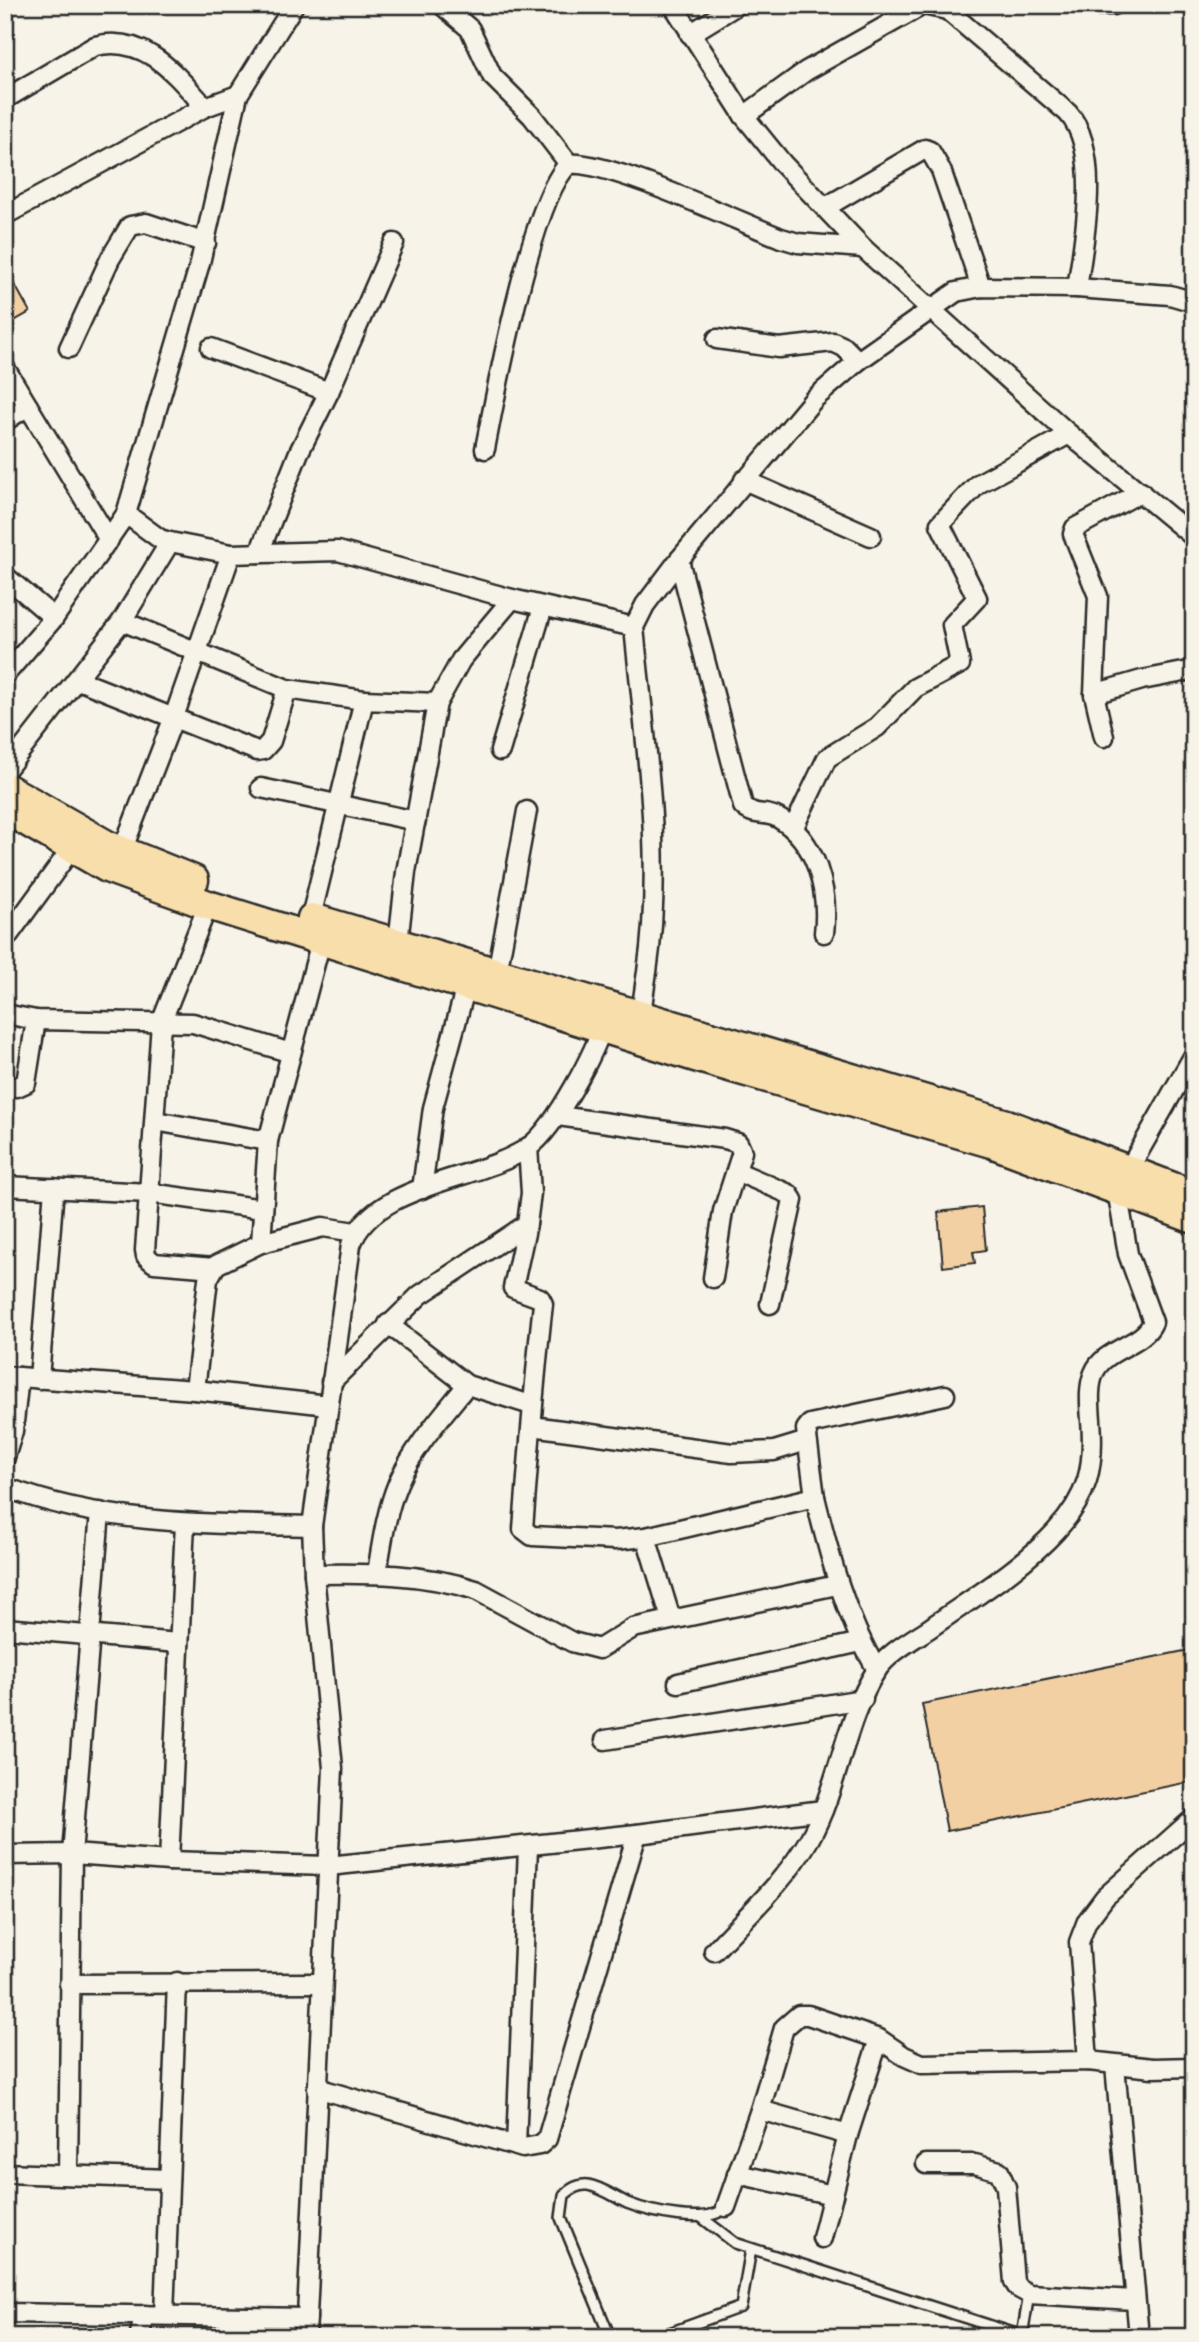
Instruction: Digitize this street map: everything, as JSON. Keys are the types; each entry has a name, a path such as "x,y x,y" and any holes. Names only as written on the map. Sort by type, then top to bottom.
{"main road":[{"path":"5,787 122,851 467,986 605,1017 991,1143 1121,1180 1194,1195"},
{"path":"5,809 107,868 208,905 316,929 398,943 497,973 605,1017"},
{"path":"1121,1180 1194,1219"}],"street":[{"path":"5,676 54,618 126,514 206,243 238,95 294,5"},
{"path":"442,5 461,18 470,29 492,76 533,116 569,164"},
{"path":"673,5 744,116 783,164 863,248 1069,434 1194,537"},
{"path":"691,34 737,5"},
{"path":"744,116 806,71 923,5 935,6 958,17 1068,113 1078,127 1089,196 1077,288"},
{"path":"1085,5 1113,5"},
{"path":"5,99 95,46 111,42 141,49 156,57 205,107"},
{"path":"5,215 205,107 238,95"},
{"path":"825,207 925,149 930,151 946,181 981,287"},
{"path":"485,449 513,320 546,198 561,171 569,164 584,165 644,183 781,238 799,243 863,248"},
{"path":"69,348 110,260 130,226 146,223 206,243"},
{"path":"259,553 299,452 329,392 394,243"},
{"path":"637,1027 652,936 656,875 634,627 645,605 679,560 814,399 858,361 956,292 981,287 1077,288 1170,295 1194,302"},
{"path":"717,339 779,348 833,342 844,347 858,361"},
{"path":"211,348 329,392"},
{"path":"5,368 109,540"},
{"path":"5,421 29,406"},
{"path":"793,829 827,758 877,727 915,688 960,664 952,625 977,598 940,524 978,484 1069,434"},
{"path":"744,480 871,536"},
{"path":"1104,737 1094,694 1099,608 1094,586 1073,531 1141,492"},
{"path":"126,514 160,539 170,542 231,554 338,551 543,607 634,627"},
{"path":"5,771 121,621 170,542"},
{"path":"122,851 174,716 231,554"},
{"path":"679,560 743,806 752,813 775,816 793,829 817,862 826,918 824,933"},
{"path":"5,576 54,618"},
{"path":"398,943 437,703 461,660 512,599"},
{"path":"499,751 543,607"},
{"path":"121,621 287,689 364,700 437,703"},
{"path":"1094,694 1142,680 1194,670"},
{"path":"78,680 174,716 251,750 263,750 271,741 287,689"},
{"path":"261,1243 268,1141 291,1053 338,804 364,700"},
{"path":"261,788 416,821"},
{"path":"497,973 527,811"},
{"path":"5,940 72,848"},
{"path":"208,905 161,1023 145,1250 149,1261 214,1268"},
{"path":"422,1189 433,1108 467,986"},
{"path":"5,1014 36,1020 200,1024 291,1053"},
{"path":"306,2337 333,1768 314,1574 312,1526 351,1245 355,1232 376,1212 422,1189 528,1147 558,1116 605,1017"},
{"path":"5,1087 17,1087 26,1083 36,1020"},
{"path":"714,1951 791,1866 810,1839 863,1699 877,1670 904,1646 1013,1569 1055,1532 1080,1497 1089,1480 1094,1453 1090,1402 1095,1371 1105,1359 1148,1330 1153,1322 1128,1254 1121,1180 1194,1055"},
{"path":"558,1116 725,1139 741,1148 738,1172 723,1211 713,1278"},
{"path":"155,1121 268,1141"},
{"path":"528,1147 531,1193 527,1224 512,1285 516,1290 540,1297 543,1304 531,1405 532,1426 523,1529 528,1535 615,1540 646,1537 815,1497"},
{"path":"738,1172 789,1194 793,1200 770,1304"},
{"path":"5,1186 150,1193 263,1209"},
{"path":"39,1379 54,1188"},
{"path":"331,1382 387,1324 420,1295 527,1224"},
{"path":"195,1390 208,1279 221,1261 261,1243 323,1227 355,1232"},
{"path":"387,1324 467,1385 531,1405"},
{"path":"5,1457 13,1431 12,1376 195,1390 328,1405"},
{"path":"377,1573 389,1508 399,1480 441,1417 467,1385"},
{"path":"877,1670 861,1643 837,1585 815,1497 806,1429 816,1422 945,1395"},
{"path":"532,1426 732,1453 774,1451 807,1441"},
{"path":"5,1487 42,1501 100,1512 186,1523 312,1526"},
{"path":"68,2175 72,1854 100,1512"},
{"path":"169,1861 186,1523"},
{"path":"646,1537 671,1619"},
{"path":"314,1574 377,1573 429,1579 475,1590 572,1642 589,1648 606,1647 620,1634 633,1628 837,1585"},
{"path":"5,1640 6,1628 178,1643"},
{"path":"678,1683 861,1643"},
{"path":"605,1740 863,1699"},
{"path":"5,1855 72,1854 169,1861 328,1866 528,1847 823,1810"},
{"path":"1088,2061 1079,1942 1087,1921 1105,1897 1194,1818"},
{"path":"317,2088 516,2146 531,2147 547,2139 638,1834"},
{"path":"516,2146 528,1847"},
{"path":"164,2315 177,1982"},
{"path":"69,1984 322,1983"},
{"path":"726,2207 760,2110 783,2028 790,2019 808,2015 879,2039 904,2056 938,2066 1088,2061 1115,2065 1194,2067"},
{"path":"822,2238 848,2135 879,2039"},
{"path":"1115,2065 1139,2337"},
{"path":"760,2110 848,2135"},
{"path":"926,2164 975,2164 999,2171 1006,2187 1014,2282 1018,2288 1030,2294 1134,2300"},
{"path":"5,2173 169,2179"},
{"path":"737,2174 832,2195"},
{"path":"5,2313 307,2318"},
{"path":"139,2337 145,2315"}],"lane":[{"path":"610,2337 561,2218 564,2195 572,2188 590,2185 644,2209 701,2217 721,2212 726,2207"},
{"path":"701,2217 735,2244 1022,2336 1030,2294"},
{"path":"658,2337 741,2306 751,2249"}],"building":[{"path":"5,267 30,312 5,326"},
{"path":"982,1207 986,1250 973,1252 975,1263 943,1267 938,1212"},
{"path":"1194,1649 1194,1781 947,1831 922,1704"}]}
